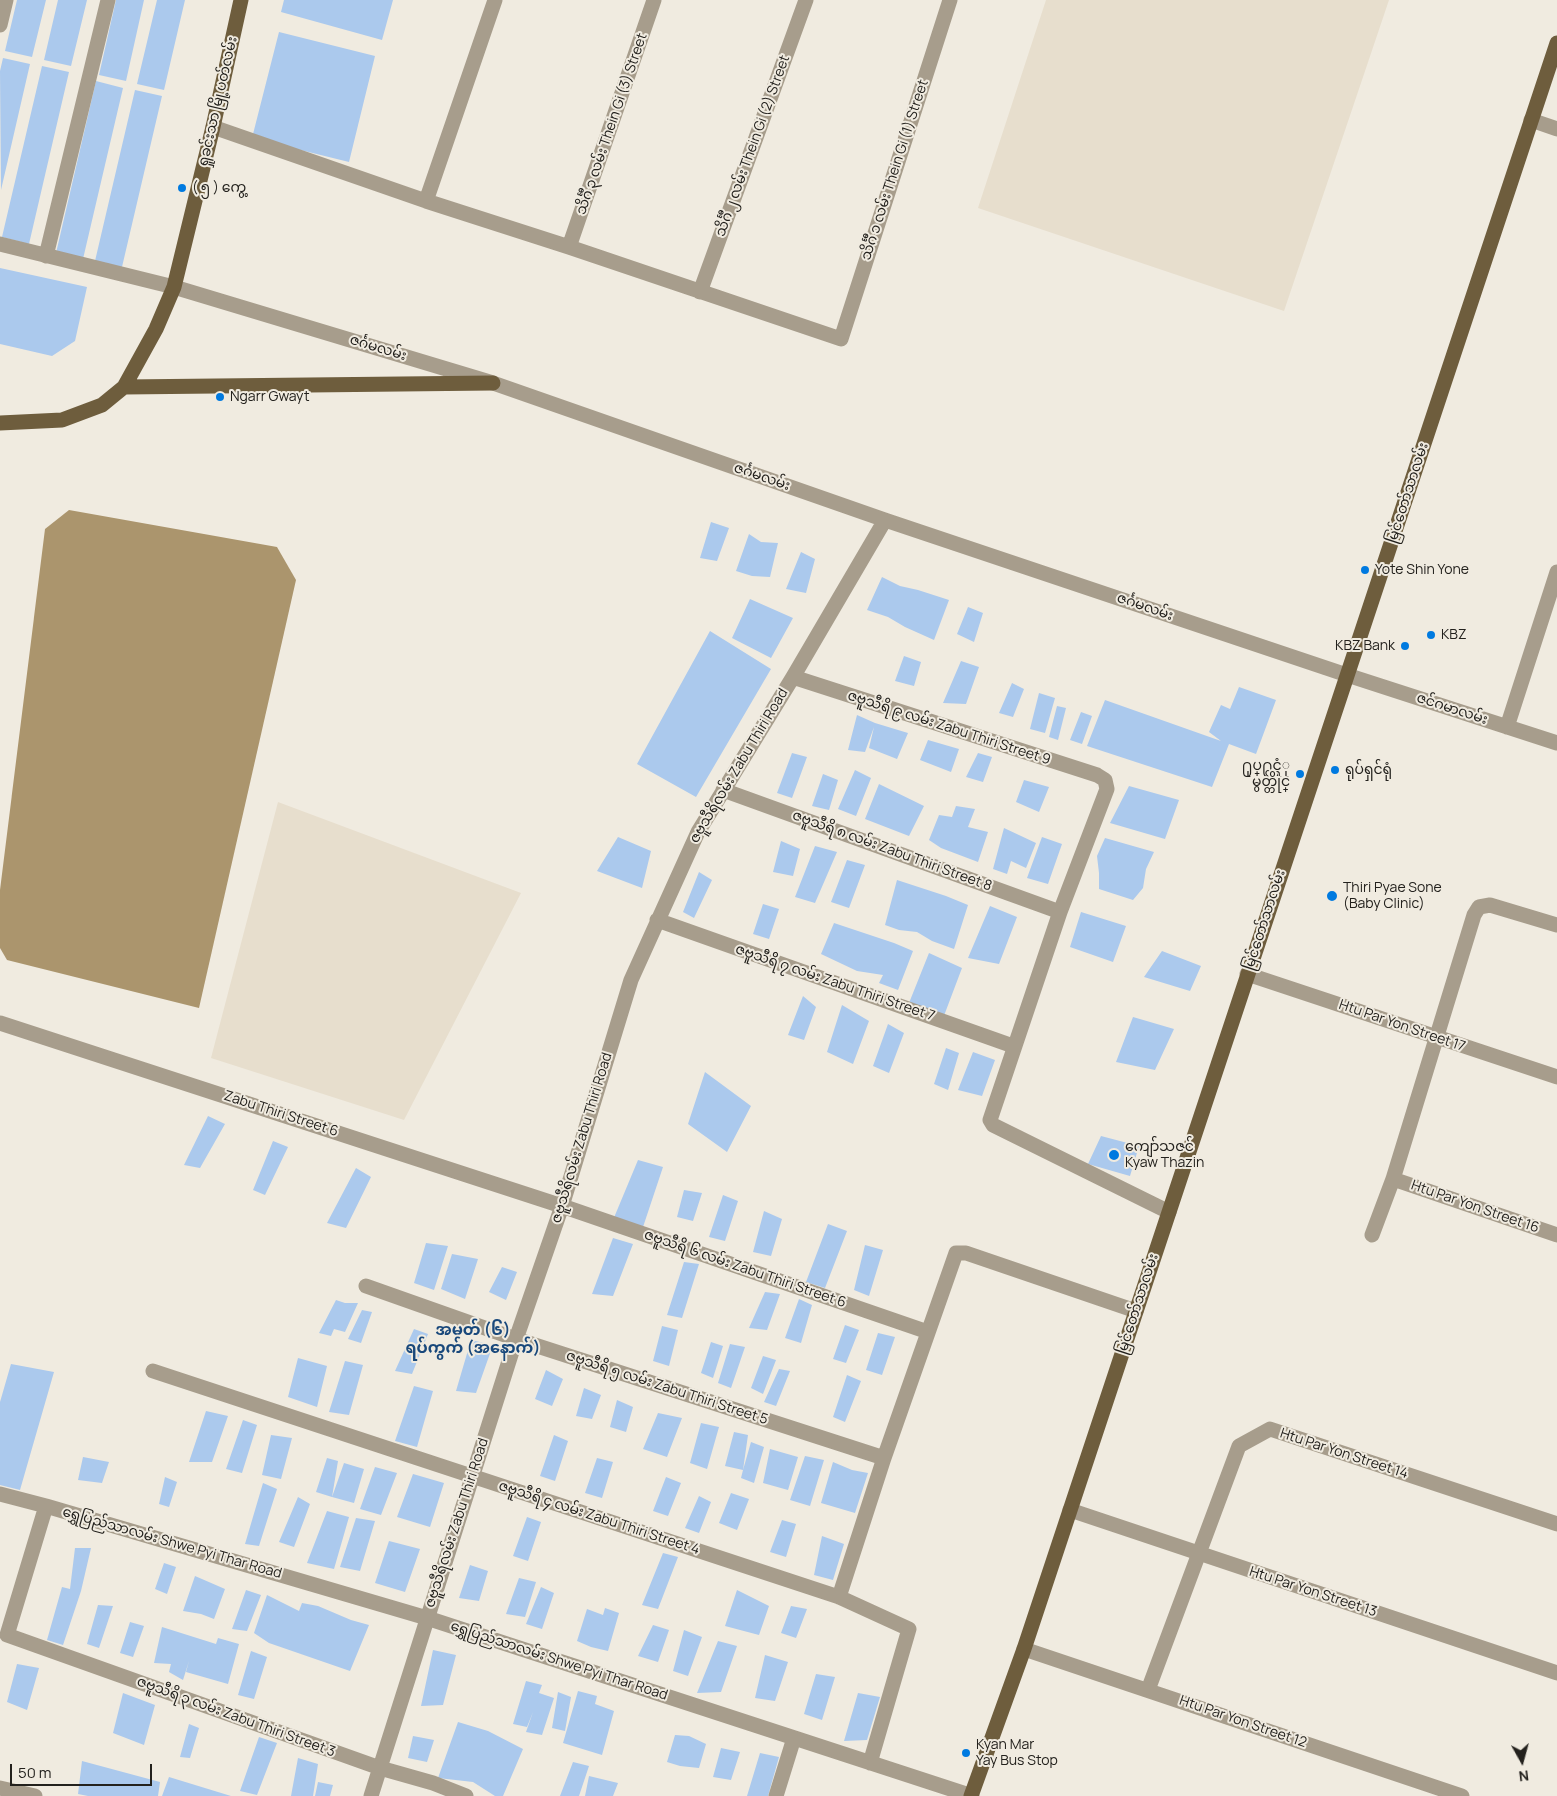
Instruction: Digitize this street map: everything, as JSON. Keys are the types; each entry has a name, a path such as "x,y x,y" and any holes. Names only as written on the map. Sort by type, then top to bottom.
{"main road":[{"name":"ရှုခင်းသာ မြို့ပတ်လမ်း","path":"0,423 62,420 102,405 124,387 156,329 174,287 242,0"},
{"name":"မြင်တော်သာလမ်း","path":"971,1796 1024,1649 1557,43"},
{"path":"124,387 493,383"}],"street":[{"path":"0,25 6,0"},
{"path":"46,256 108,0"},
{"path":"426,201 495,0"},
{"name":"သိင်္ဂီ ၃ လမ်း Thein Gi (3) Street","path":"569,247 654,0"},
{"name":"သိင်္ဂီ ၂ လမ်း Thein Gi (2) Street","path":"700,292 806,0"},
{"name":"သိင်္ဂီ ၁ လမ်း Thein Gi (1) Street","path":"700,292 841,339 950,0"},
{"path":"1531,120 1557,129"},
{"path":"213,127 426,201 700,292"},
{"name":"ဇင်္ဂမလမ်း","path":"0,244 174,287 493,383 885,520 1347,675"},
{"name":"ဇဗူသီရိလမ်း Zabu Thiri Road","path":"371,1796 516,1339 562,1206 631,980 698,832 793,677 885,520"},
{"path":"1507,727 1557,572"},
{"name":"ဇင်ဂမာလမ်း","path":"1347,675 1557,743"},
{"name":"ဇဗူသီရိ ၉ လမ်း Zabu Thiri Street 9","path":"793,677 1097,775 1105,780 1107,789 1060,912"},
{"name":"ဇဗူသီရိ ၈ လမ်း Zabu Thiri Street 8","path":"723,790 1060,912"},
{"path":"1372,1235 1393,1178 1474,915 1479,907 1490,905 1557,925"},
{"path":"1060,912 1013,1046 990,1120 994,1125 1169,1212"},
{"name":"ဇဗူသီရိ ၇ လမ်း Zabu Thiri Street 7","path":"658,920 1013,1046"},
{"name":"Htu Par Yon Street 17","path":"1247,974 1557,1077"},
{"name":"Zabu Thiri Street 6","path":"0,1023 562,1206"},
{"name":"Htu Par Yon Street 16","path":"1393,1178 1557,1235"},
{"name":"ဇဗူသီရိ ၆ လမ်း Zabu Thiri Street 6","path":"562,1206 928,1332"},
{"path":"839,1597 884,1458 956,1253 966,1253 1136,1311"},
{"name":"ဇဗူသီရိ ၅ လမ်း Zabu Thiri Street 5","path":"366,1286 516,1339 884,1458"},
{"name":"ဇဗူသီရိ ၄ လမ်း Zabu Thiri Street 4","path":"154,1371 839,1597 909,1629 870,1763"},
{"name":"Htu Par Yon Street 14","path":"1148,1690 1239,1446 1270,1430 1557,1524"},
{"name":"ရွှေပြည်သာလမ်း Shwe Pyi Thar Road","path":"0,1494 427,1618 971,1796"},
{"name":"ဇဗူသီရိ ၃ လမ်း Zabu Thiri Street 3","path":"46,1506 7,1635 380,1768 466,1796"},
{"name":"Htu Par Yon Street 13","path":"1070,1510 1557,1674"},
{"name":"Htu Par Yon Street 12","path":"1024,1649 1462,1796"},
{"path":"776,1796 794,1738"},
{"path":"0,1788 35,1796"}],"shaded area":[{"path":"1046,0 1389,0 1284,311 978,208"},
{"path":"69,510 277,547 296,580 199,1008 7,960 0,948 0,890 45,529"},
{"path":"278,802 521,893 404,1120 211,1058"}],"building":[{"path":"17,0 46,0 32,57 5,51"},
{"path":"58,0 87,0 71,66 44,60"},
{"path":"116,0 144,0 126,81 99,75"},
{"path":"157,0 185,0 164,90 137,84"},
{"path":"284,0 393,0 382,40 281,12"},
{"path":"279,32 375,56 349,162 252,138"},
{"path":"3,58 30,64 1,190 0,71"},
{"path":"42,66 69,72 29,244 2,237"},
{"path":"96,81 123,88 83,259 56,253"},
{"path":"135,90 162,96 122,267 95,261"},
{"path":"0,268 87,287 75,341 52,356 0,344"},
{"path":"711,522 729,528 717,561 700,558"},
{"path":"749,534 761,542 778,543 770,577 752,576 736,571"},
{"path":"801,552 815,559 806,593 786,589"},
{"path":"882,577 900,586 949,600 934,640 888,617 867,610"},
{"path":"750,599 793,618 771,658 732,638"},
{"path":"968,607 983,613 974,642 957,634"},
{"path":"710,631 771,669 696,797 637,764"},
{"path":"904,656 921,662 914,686 895,681"},
{"path":"961,661 979,667 966,704 943,703"},
{"path":"1012,683 1024,689 1013,717 999,713"},
{"path":"1239,687 1276,700 1256,754 1229,744 1212,787 1087,746 1105,700 1221,741 1209,732 1221,705 1230,709"},
{"path":"1039,693 1055,698 1045,733 1030,729"},
{"path":"1057,706 1066,708 1058,740 1049,737"},
{"path":"1081,712 1092,716 1082,744 1070,740"},
{"path":"857,715 875,723 908,733 897,759 869,748 874,727 865,752 848,750"},
{"path":"928,740 959,749 951,772 920,760"},
{"path":"792,753 807,757 792,798 777,793"},
{"path":"978,753 992,757 983,782 966,777"},
{"path":"855,770 871,778 856,816 838,809"},
{"path":"823,774 838,780 829,810 812,806"},
{"path":"1024,780 1049,787 1039,812 1016,802"},
{"path":"879,784 924,806 909,836 865,819"},
{"path":"1129,786 1179,800 1165,839 1110,823"},
{"path":"956,806 975,809 968,827 988,832 978,862 941,848 929,840 939,815 952,817"},
{"path":"1004,828 1036,843 1026,868 1011,861 1007,874 993,869"},
{"path":"618,837 651,851 642,888 597,871"},
{"path":"1042,837 1062,844 1048,884 1027,878"},
{"path":"1105,838 1154,852 1146,869 1143,888 1133,900 1099,889 1097,856"},
{"path":"781,841 800,849 793,876 773,872"},
{"path":"815,846 837,852 815,903 795,897"},
{"path":"847,860 865,865 849,908 831,902"},
{"path":"699,872 712,880 694,918 683,912"},
{"path":"897,880 968,905 954,949 932,941 917,932 899,930 885,925"},
{"path":"763,904 779,909 769,939 753,934"},
{"path":"990,906 1017,917 999,964 968,958"},
{"path":"1081,912 1126,926 1113,962 1070,947"},
{"path":"834,923 913,951 898,990 879,983 883,975 857,971 821,954"},
{"path":"1162,951 1201,966 1190,991 1144,977"},
{"path":"929,953 962,968 942,1021 907,1008"},
{"path":"803,996 816,1007 804,1040 788,1035"},
{"path":"842,1005 869,1021 853,1064 827,1052"},
{"path":"1133,1017 1174,1029 1155,1070 1116,1062"},
{"path":"888,1024 904,1033 889,1073 873,1066"},
{"path":"946,1048 959,1053 948,1090 934,1084"},
{"path":"973,1052 995,1060 982,1096 958,1090"},
{"path":"705,1072 751,1106 727,1152 688,1124"},
{"path":"208,1116 225,1124 200,1168 184,1165"},
{"name":"ကျော်သဇင် Kyaw Thazin","path":"1101,1136 1139,1146 1130,1176 1088,1164"},
{"path":"273,1141 288,1147 265,1195 253,1190"},
{"path":"638,1160 663,1167 642,1230 613,1220"},
{"path":"356,1168 371,1177 346,1228 327,1223"},
{"path":"684,1190 702,1193 693,1221 677,1217"},
{"path":"723,1195 738,1201 725,1241 709,1237"},
{"path":"764,1211 782,1219 771,1256 753,1252"},
{"path":"828,1224 847,1231 825,1288 806,1282"},
{"path":"613,1238 633,1244 613,1296 592,1294"},
{"path":"426,1243 448,1246 434,1290 414,1283"},
{"path":"865,1245 883,1250 869,1296 854,1290"},
{"path":"452,1254 478,1259 465,1299 441,1289"},
{"path":"684,1262 699,1264 682,1318 667,1315"},
{"path":"502,1267 517,1272 506,1300 489,1292"},
{"path":"765,1292 780,1294 767,1330 749,1328"},
{"path":"799,1299 812,1305 801,1343 785,1338"},
{"path":"336,1300 345,1303 358,1303 345,1332 334,1329 331,1336 319,1333"},
{"path":"362,1310 372,1312 361,1343 348,1339"},
{"path":"845,1325 859,1330 846,1363 833,1359"},
{"path":"662,1326 678,1330 669,1366 653,1361"},
{"path":"414,1329 428,1334 412,1374 395,1371"},
{"path":"878,1333 895,1337 882,1375 866,1370"},
{"path":"471,1340 493,1345 476,1393 456,1391"},
{"path":"711,1342 723,1346 713,1378 701,1373"},
{"path":"730,1344 745,1347 731,1388 718,1383"},
{"path":"763,1356 776,1360 763,1394 751,1388"},
{"path":"298,1358 327,1366 317,1407 288,1397"},
{"path":"345,1361 363,1365 349,1415 329,1412"},
{"path":"11,1364 54,1372 20,1490 0,1485 0,1402"},
{"path":"779,1369 790,1371 776,1406 764,1402"},
{"path":"546,1370 563,1379 552,1406 535,1399"},
{"path":"847,1375 861,1381 845,1422 833,1417"},
{"path":"414,1386 433,1391 417,1447 395,1441"},
{"path":"584,1388 601,1395 592,1419 576,1416"},
{"path":"617,1400 633,1407 626,1432 610,1427"},
{"path":"206,1411 228,1416 212,1462 189,1462"},
{"path":"658,1413 682,1418 667,1457 643,1449"},
{"path":"243,1420 257,1425 242,1473 226,1469"},
{"path":"701,1423 719,1427 707,1469 690,1463"},
{"path":"734,1432 748,1435 743,1470 725,1466"},
{"path":"271,1435 292,1438 281,1479 262,1475"},
{"path":"554,1435 568,1441 555,1481 540,1476"},
{"path":"751,1442 764,1447 754,1483 741,1478"},
{"path":"770,1449 798,1457 788,1490 763,1483"},
{"path":"805,1456 824,1460 810,1506 790,1500"},
{"path":"83,1457 109,1462 102,1483 78,1480"},
{"path":"327,1458 338,1461 332,1497 316,1492"},
{"path":"597,1458 613,1462 602,1498 585,1493"},
{"path":"833,1462 852,1470 868,1473 855,1513 821,1503"},
{"path":"344,1463 364,1469 354,1503 332,1497"},
{"path":"375,1467 397,1473 381,1515 360,1509"},
{"path":"413,1474 444,1483 430,1527 397,1517"},
{"path":"165,1477 177,1482 169,1507 159,1504"},
{"path":"666,1477 681,1483 668,1516 653,1511"},
{"path":"263,1483 277,1489 259,1546 245,1544"},
{"path":"731,1493 749,1499 737,1530 719,1523"},
{"path":"699,1496 711,1502 699,1533 685,1528"},
{"path":"298,1497 310,1504 294,1547 279,1542"},
{"path":"327,1511 349,1517 334,1569 307,1563"},
{"path":"527,1517 541,1522 528,1561 513,1556"},
{"path":"356,1518 375,1521 360,1571 340,1567"},
{"path":"782,1520 796,1524 786,1557 770,1552"},
{"path":"822,1536 844,1544 833,1580 814,1575"},
{"path":"389,1541 420,1549 405,1592 375,1583"},
{"path":"75,1548 91,1548 81,1591 63,1645 47,1640 62,1587 70,1589"},
{"path":"663,1553 678,1557 658,1609 642,1605"},
{"path":"164,1563 176,1567 167,1594 155,1589"},
{"path":"470,1565 488,1571 479,1601 459,1598"},
{"path":"195,1576 225,1589 214,1619 201,1614 183,1611"},
{"path":"519,1578 536,1582 525,1617 506,1614"},
{"path":"541,1587 554,1593 542,1629 526,1624"},
{"path":"246,1590 261,1595 247,1631 232,1629"},
{"path":"737,1590 769,1606 759,1635 725,1626"},
{"path":"267,1595 299,1611 302,1603 318,1606 351,1620 369,1625 350,1671 269,1643 254,1633"},
{"path":"98,1605 113,1606 99,1648 87,1644"},
{"path":"791,1606 807,1609 796,1638 781,1633"},
{"path":"605,1608 619,1613 608,1651 577,1641 587,1609 603,1615"},
{"path":"130,1622 144,1626 133,1657 120,1653"},
{"path":"653,1625 669,1630 658,1662 638,1656"},
{"path":"162,1627 216,1644 218,1638 239,1644 228,1684 186,1672 189,1661 183,1680 169,1672 171,1664 154,1663"},
{"path":"684,1630 702,1637 688,1676 673,1671"},
{"path":"718,1641 737,1646 721,1692 697,1693"},
{"path":"433,1650 456,1655 443,1705 421,1706"},
{"path":"251,1651 267,1657 254,1699 238,1695"},
{"path":"765,1655 788,1662 775,1701 755,1698"},
{"path":"17,1664 39,1668 27,1710 7,1702"},
{"path":"816,1674 835,1677 822,1720 804,1714"},
{"path":"526,1681 542,1685 539,1693 554,1698 542,1735 526,1732 533,1712 527,1727 513,1724"},
{"path":"578,1691 597,1696 595,1704 614,1711 602,1755 563,1743"},
{"path":"558,1692 571,1697 565,1731 552,1728"},
{"path":"123,1693 155,1705 144,1745 113,1733"},
{"path":"858,1693 880,1697 867,1740 844,1741"},
{"path":"458,1722 488,1731 523,1749 503,1796 495,1796 473,1782 438,1778"},
{"path":"189,1724 199,1728 190,1758 180,1757"},
{"path":"675,1735 689,1736 706,1744 699,1768 680,1766 667,1762"},
{"path":"413,1736 434,1740 427,1762 408,1758"},
{"path":"259,1737 277,1743 257,1795 240,1791"},
{"path":"721,1748 740,1752 731,1780 713,1777"},
{"path":"760,1753 779,1757 768,1796 747,1796"},
{"path":"298,1758 318,1764 313,1796 291,1796"},
{"path":"82,1761 160,1782 158,1796 88,1796 78,1794"},
{"path":"573,1762 589,1766 579,1796 560,1796"},
{"path":"589,1776 618,1783 613,1796 585,1796"},
{"path":"169,1777 231,1796 162,1796"},
{"path":"318,1782 333,1785 330,1796 315,1796"}],"place":[{"name":"( ၅ ) ကွေ့","path":"182,188"},
{"name":"Ngarr Gwayt","path":"220,397"},
{"name":"Yote Shin Yone","path":"1365,570"},
{"name":"KBZ","path":"1431,635"},
{"name":"KBZ Bank","path":"1405,646"},
{"name":"ရုပ်ရှင်ရုံ","path":"1335,770"},
{"name":"႐ုပ္႐ွင္ရံု မွတ္တိုင္","path":"1300,774"},
{"name":"Thiri Pyae Sone (Baby Clinic)","path":"1332,896"},
{"name":"ကျော်သဇင် Kyaw Thazin","path":"1114,1155"},
{"name":"Kyan Mar Yay Bus Stop","path":"966,1753"}],"district":[{"name":"အမှတ် (၆) ရပ်ကွက် (အနောက်)","path":"473,1340"}]}
